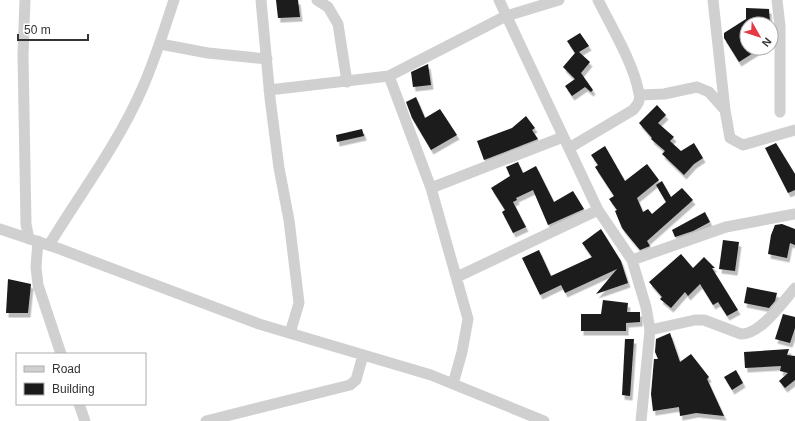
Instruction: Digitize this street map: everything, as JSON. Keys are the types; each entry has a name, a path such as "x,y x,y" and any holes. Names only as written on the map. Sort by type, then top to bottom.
{"street":[{"path":"25,0 23,62 26,224 33,240 38,285 61,353"},
{"path":"49,245 118,134 142,90 160,44 174,0"},
{"path":"261,0 269,90 279,168 289,220 299,303 290,333"},
{"path":"317,0 328,7 338,24 347,82"},
{"path":"499,0 598,210 632,260 646,307 650,330 641,421"},
{"path":"269,90 390,76 506,16 559,0"},
{"path":"569,148 633,110 639,104 640,95 632,70 598,0"},
{"path":"713,0 725,110 730,138 743,145 795,130"},
{"path":"777,0 780,26 780,112"},
{"path":"160,44 208,53 267,59"},
{"path":"390,76 431,188 468,319 462,352 453,384"},
{"path":"640,95 664,94 697,87 710,92 725,110"},
{"path":"431,188 563,137"},
{"path":"457,277 598,210"},
{"path":"632,260 726,227 795,214"},
{"path":"0,229 49,245 259,324 431,376 544,421"},
{"path":"650,330 695,320 704,320 741,334 747,334 755,330 773,314 795,288"},
{"path":"206,421 350,385 356,380 363,355"},
{"path":"79,405 85,421"}],"building":[{"path":"276,0 298,0 300,17 278,18"},
{"path":"746,8 769,9 770,16 746,16"},
{"path":"739,23 739,56 748,56 739,62 724,38 724,33"},
{"path":"580,33 589,46 579,52 590,62 581,73 593,90 591,92 585,87 572,96 565,86 575,79 563,67 575,53 567,41"},
{"path":"428,64 431,85 413,87 411,72"},
{"path":"416,97 425,118 440,109 457,135 431,150 412,118 406,102"},
{"path":"657,105 666,115 658,123 674,137 670,141 681,151 694,143 703,158 694,164 684,175 662,154 665,151 651,139 652,138 639,123"},
{"path":"526,116 535,128 532,130 538,139 484,160 477,141 512,128"},
{"path":"362,129 364,136 337,142 336,135"},
{"path":"776,143 795,174 795,190 788,193 765,148"},
{"path":"605,146 625,181 647,164 659,180 637,198 643,212 648,209 652,214 666,202 656,185 662,181 671,197 682,188 693,200 647,241 650,246 640,250 622,228 615,211 617,210 609,199 614,196 595,167 598,165 591,155"},
{"path":"518,162 523,173 536,166 554,202 573,191 584,209 548,225 533,190 516,198 517,200 513,202 526,227 513,233 502,212 505,210 491,188 510,176 506,167"},
{"path":"705,212 710,222 693,231 675,237 672,230"},
{"path":"782,224 795,229 795,245 790,243 787,258 768,254 771,235 775,225"},
{"path":"601,229 621,261 628,283 596,294 617,269 565,293 561,285 540,295 522,258 539,250 551,276 592,257 582,243"},
{"path":"723,240 739,242 735,271 719,269"},
{"path":"681,254 693,268 704,257 715,268 712,268 738,310 727,316 718,302 713,305 700,284 688,296 685,292 671,308 660,299 662,297 649,282"},
{"path":"8,279 31,284 28,313 6,313"},
{"path":"747,287 777,293 775,301 769,308 744,303"},
{"path":"603,300 628,303 627,312 640,312 640,322 626,323 626,331 581,331 581,314 601,314"},
{"path":"783,314 795,317 795,328 790,343 775,339"},
{"path":"670,333 680,362 691,354 709,377 707,379 724,416 696,413 680,416 679,407 653,411 651,394 654,359 658,359 655,352 656,339"},
{"path":"625,339 634,339 630,396 622,395"},
{"path":"789,349 787,355 795,356 795,380 785,388 779,381 788,373 780,371 781,366 745,368 744,352"},
{"path":"736,370 743,383 732,390 724,377"}]}
